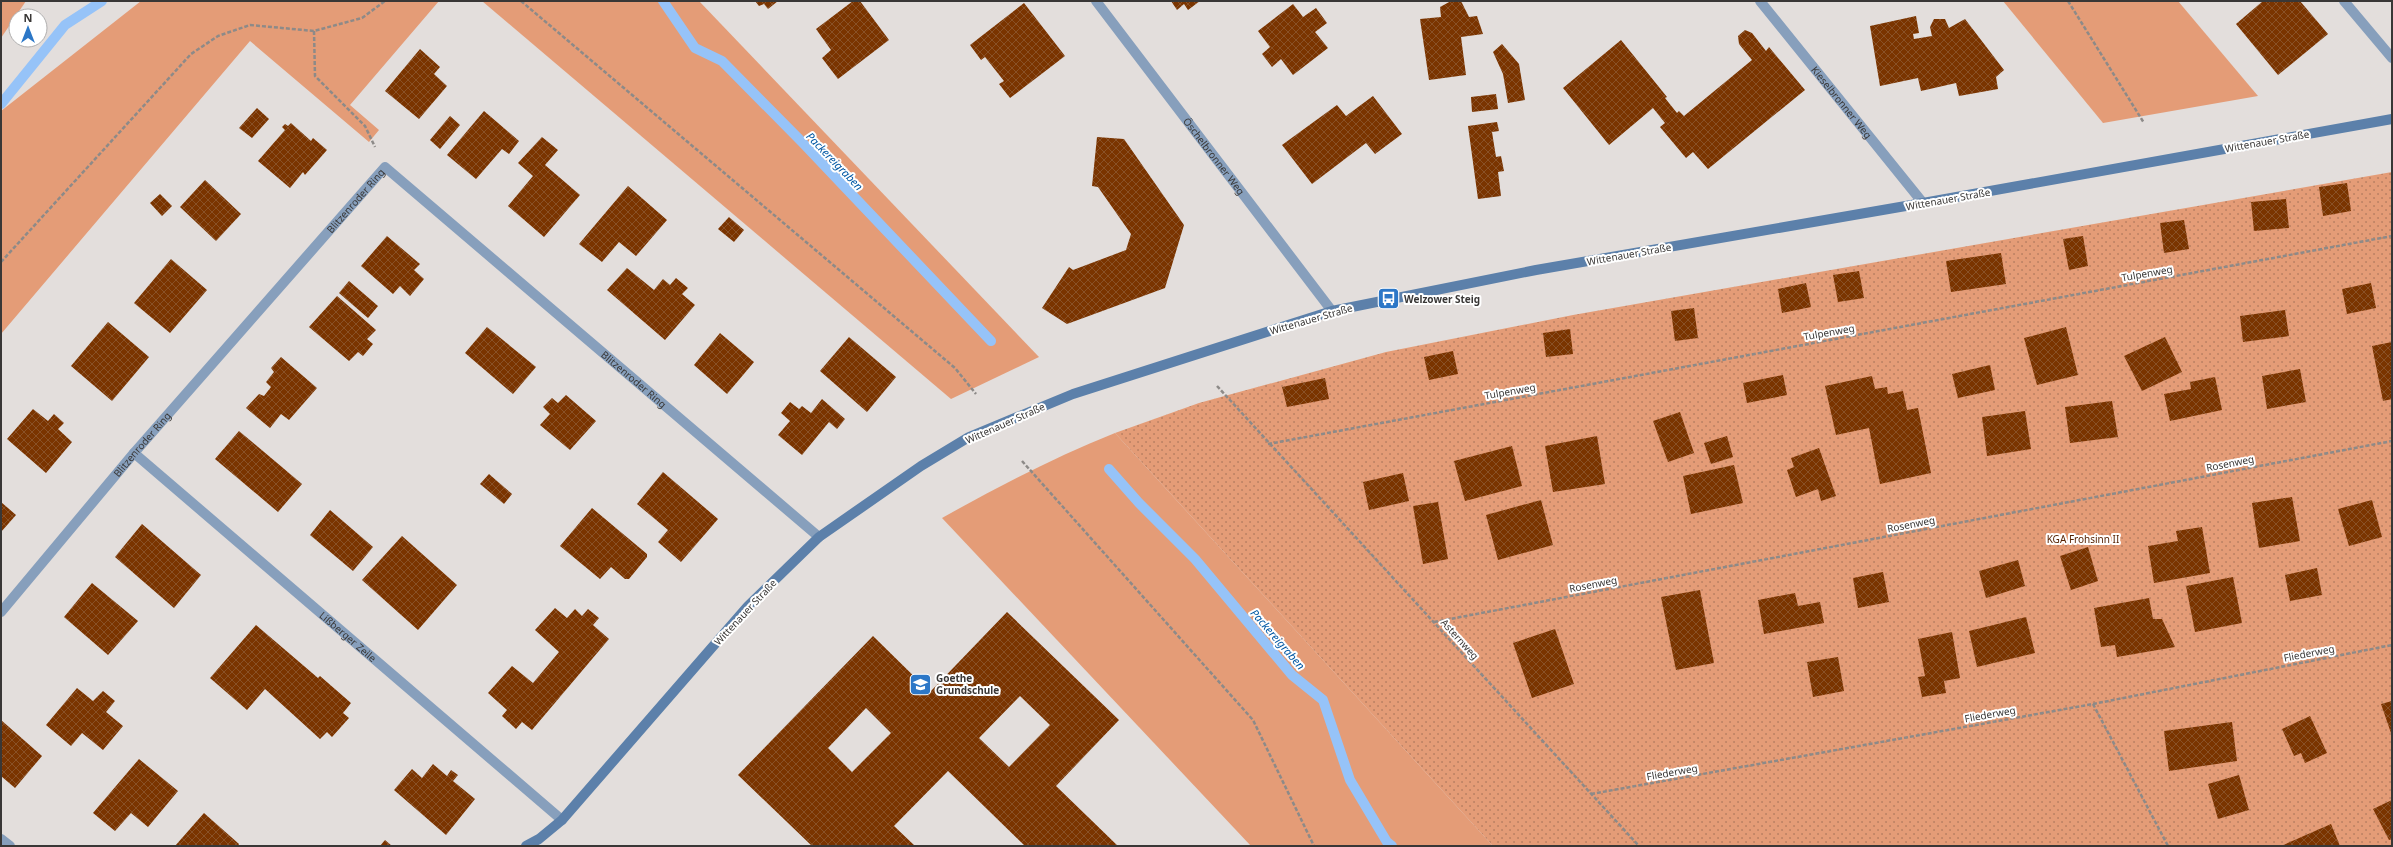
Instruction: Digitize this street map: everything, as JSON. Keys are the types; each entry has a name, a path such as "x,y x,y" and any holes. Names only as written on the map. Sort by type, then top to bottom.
{"street":[{"name":"Öschelbronner Weg","path":"1096,1 1332,311"},
{"name":"Kieselbronner Weg","path":"1760,1 1923,203"},
{"path":"2344,1 2392,58"},
{"name":"Wittenauer Straße","path":"526,846 538,843 562,820 743,612 819,537 921,466 969,437 1073,394 1332,311 1536,270 1923,203 2392,119"},
{"name":"Blitzenroder Ring","path":"1,612 134,453 385,167 819,537"},
{"name":"Lißberger Zeile","path":"134,453 562,820"},
{"path":"1,839 10,846"}],"path":[{"path":"1,262 191,54 218,36 250,25 314,31 362,18 385,1"},
{"path":"521,1 955,368 976,394"},
{"path":"2068,1 2144,123"},
{"path":"314,31 315,76 365,126 385,167"},
{"name":"Tulpenweg","path":"1268,444 2392,236"},
{"name":"Asternweg","path":"1217,386 1268,444 1434,622 1639,846"},
{"name":"Rosenweg","path":"1434,622 2392,441"},
{"path":"1022,460 1253,720 1314,846"},
{"name":"Fliederweg","path":"1591,794 2093,704 2392,645"},
{"path":"2093,704 2168,846"}],"green space":[{"path":"1,1 26,1 21,8 8,8 8,28 1,38"},
{"path":"141,1 439,1 350,105 379,130 369,142 250,41 1,334 1,111"},
{"path":"482,1 699,1 1039,357 951,399"},
{"path":"2003,1 2178,1 2258,96 2103,123"},
{"name":"KGA Frohsinn II","path":"2392,172 2392,846 1493,846 1115,433 1199,403 1386,352 1573,315"},
{"path":"1115,433 1493,846 1251,846 942,518 1027,472"}],"building":[{"path":"755,1 778,1 768,9 764,4 759,6"},
{"path":"853,1 860,1 889,40 838,79 822,58 831,50 816,29"},
{"path":"1171,1 1200,1 1188,10 1184,4 1177,10"},
{"path":"1451,1 1461,1 1469,17 1477,16 1483,34 1461,37 1466,75 1429,80 1420,19 1441,17 1440,7"},
{"path":"2263,1 2300,1 2328,34 2278,75 2236,24"},
{"path":"1024,3 1065,56 1010,98 999,84 1004,81 985,57 981,60 970,45"},
{"path":"1293,4 1303,17 1316,8 1327,23 1315,32 1328,48 1293,75 1281,59 1272,67 1262,54 1270,47 1258,31"},
{"path":"1916,16 1919,33 1913,34 1914,39 1932,36 1930,27 1934,19 1945,19 1949,28 1965,19 2004,70 1996,77 1998,89 1959,96 1956,83 1921,91 1918,78 1880,86 1870,26"},
{"path":"1745,30 1752,33 1766,51 1769,47 1805,90 1708,169 1693,152 1686,158 1660,127 1665,123 1653,108 1609,145 1563,88 1621,40 1667,97 1665,98 1677,113 1679,111 1684,116 1752,60 1739,44 1738,36"},
{"path":"1502,44 1519,64 1525,100 1508,103 1503,74 1493,52"},
{"path":"420,49 440,67 434,74 447,86 419,119 385,91"},
{"path":"1496,94 1498,109 1472,112 1471,97"},
{"path":"1373,96 1402,134 1375,154 1366,143 1312,184 1282,145 1337,105 1346,116"},
{"path":"257,108 269,119 252,138 239,128"},
{"path":"484,111 519,141 509,154 502,149 476,179 447,155"},
{"path":"450,116 460,125 440,149 430,140"},
{"path":"1497,122 1499,131 1492,132 1496,157 1501,156 1504,171 1498,172 1501,196 1478,199 1468,126"},
{"path":"291,123 311,141 313,138 327,150 305,175 303,172 290,188 258,161 285,130 282,127 285,124 288,126"},
{"path":"542,137 558,150 545,165 580,195 544,237 508,206 533,176 518,163"},
{"path":"1097,137 1124,139 1184,225 1165,288 1067,324 1042,308 1069,267 1073,270 1126,250 1131,234 1098,187 1092,186"},
{"path":"205,180 241,214 216,241 180,207"},
{"path":"2347,183 2351,211 2323,216 2319,187"},
{"path":"628,186 667,220 636,256 619,242 602,262 579,244"},
{"path":"160,194 172,206 162,216 150,203"},
{"path":"2286,199 2289,228 2254,231 2251,202"},
{"path":"729,217 744,230 734,242 718,229"},
{"path":"2184,220 2189,249 2164,253 2160,223"},
{"path":"387,236 420,264 414,270 424,279 410,296 400,286 393,294 361,266"},
{"path":"2083,236 2088,266 2069,270 2063,239"},
{"path":"2001,253 2006,284 1951,292 1946,261"},
{"path":"171,259 207,290 170,333 134,303"},
{"path":"627,268 654,290 663,279 670,285 676,278 688,288 682,294 695,305 665,340 607,290"},
{"path":"1859,271 1864,298 1838,302 1833,275"},
{"path":"349,281 378,306 368,318 339,293"},
{"path":"1806,283 1811,307 1782,313 1778,289"},
{"path":"2371,283 2376,308 2347,314 2342,289"},
{"path":"337,296 376,330 367,339 373,344 363,356 358,352 349,361 309,327"},
{"path":"1694,308 1698,338 1675,341 1671,311"},
{"path":"2285,310 2289,336 2243,342 2240,316"},
{"path":"108,322 149,357 112,401 71,366"},
{"path":"487,327 536,367 513,394 465,353"},
{"path":"2066,327 2078,375 2037,385 2024,338"},
{"path":"1570,329 1573,354 1546,357 1543,333"},
{"path":"720,333 754,362 727,394 694,365"},
{"path":"849,337 896,377 867,412 820,371"},
{"path":"2165,337 2182,372 2142,391 2124,356"},
{"path":"2392,342 2392,399 2383,401 2372,346"},
{"path":"1453,351 1458,374 1429,380 1424,357"},
{"path":"281,357 317,388 289,420 281,414 270,428 246,408 259,394 264,396 271,387 266,382 274,372 271,368"},
{"path":"1990,365 1995,390 1958,398 1952,374"},
{"path":"2300,369 2306,402 2267,409 2262,376"},
{"path":"1783,375 1787,395 1747,403 1743,383"},
{"path":"1872,376 1875,389 1887,387 1888,394 1903,391 1907,410 1918,408 1931,473 1880,484 1869,428 1836,435 1825,386"},
{"path":"2215,377 2222,410 2170,421 2164,394 2191,389 2190,382"},
{"path":"1325,378 1329,399 1287,407 1282,387"},
{"path":"566,395 596,421 570,450 540,425 550,414 543,407 552,398 558,403"},
{"path":"822,399 845,419 837,429 829,422 802,455 778,435 790,421 781,413 790,402 799,409 802,406 811,413"},
{"path":"2112,401 2118,437 2070,443 2065,407"},
{"path":"33,409 48,421 54,414 64,423 58,429 72,442 46,473 7,439"},
{"path":"2025,411 2031,449 1987,456 1982,417"},
{"path":"1680,412 1694,453 1668,462 1653,421"},
{"path":"239,431 302,484 278,512 215,459"},
{"path":"1597,436 1605,484 1553,492 1545,446"},
{"path":"1727,436 1733,457 1711,464 1704,443"},
{"path":"1512,446 1522,486 1465,501 1454,461"},
{"path":"1819,448 1836,496 1821,501 1818,489 1796,497 1787,470 1794,467 1791,458"},
{"path":"1734,465 1743,503 1691,514 1683,476"},
{"path":"663,472 718,519 681,562 658,542 668,530 637,504"},
{"path":"1403,473 1409,501 1369,510 1363,482"},
{"path":"489,474 512,494 504,504 480,484"},
{"path":"2292,497 2300,541 2259,548 2252,503"},
{"path":"1541,500 1553,545 1498,560 1486,515"},
{"path":"2372,500 2382,537 2349,546 2338,509"},
{"path":"1,502 16,515 1,532"},
{"path":"1438,502 1448,559 1423,564 1413,506"},
{"path":"592,508 647,554 647,557 629,579 625,579 611,567 600,579 560,546"},
{"path":"330,510 373,547 353,571 310,535"},
{"path":"142,524 201,575 174,608 115,557"},
{"path":"2202,527 2210,573 2154,583 2148,546 2178,541 2176,531"},
{"path":"402,536 457,585 418,630 362,580"},
{"path":"2088,547 2098,581 2071,590 2060,556"},
{"path":"2018,560 2025,586 1986,598 1979,571"},
{"path":"2317,568 2322,595 2290,601 2285,575"},
{"path":"1883,572 1889,602 1858,608 1853,578"},
{"path":"2233,577 2242,623 2195,632 2186,586"},
{"path":"92,583 138,621 108,655 64,617"},
{"path":"1700,590 1714,663 1676,670 1661,597"},
{"path":"1795,593 1798,606 1820,602 1824,623 1764,634 1758,600"},
{"path":"2149,598 2153,619 2162,619 2175,647 2117,657 2115,645 2101,647 2094,608"},
{"path":"555,608 567,618 575,609 582,616 588,609 599,618 593,625 609,639 532,730 522,722 516,729 502,716 507,710 488,693 512,666 533,683 559,652 535,630"},
{"path":"1007,612 1119,720 1056,786 1118,846 1025,846 948,771 894,826 915,846 812,846 738,775 873,636 930,692","holes":["1020,696 1050,725 1009,767 979,738","866,708 891,733 852,772 828,748"]},
{"path":"2026,617 2035,653 1977,667 1969,631"},
{"path":"256,625 318,678 320,676 351,703 343,713 349,718 332,737 327,732 320,739 265,689 247,710 210,678"},
{"path":"1555,629 1574,684 1532,698 1513,643"},
{"path":"1952,632 1960,678 1944,681 1946,693 1922,697 1918,677 1925,676 1918,639"},
{"path":"1838,657 1844,691 1813,697 1807,662"},
{"path":"77,688 93,701 103,691 115,701 106,712 123,726 103,750 82,733 71,746 46,725"},
{"path":"2392,701 2392,736 2381,704"},
{"path":"2310,716 2327,753 2305,763 2301,753 2294,756 2282,729"},
{"path":"1,720 42,756 15,788 1,776"},
{"path":"2232,722 2237,761 2169,771 2164,731"},
{"path":"139,759 178,791 148,827 131,813 115,831 93,813"},
{"path":"433,764 447,776 451,770 458,775 453,781 475,799 446,835 394,790 412,769 422,778"},
{"path":"2239,775 2249,810 2218,819 2208,784"},
{"path":"2392,800 2392,839 2389,840 2373,809"},
{"path":"204,813 239,844 238,846 175,846"},
{"path":"2331,824 2340,846 2281,846"},
{"path":"385,840 392,846 380,846"}],"waterway":[{"name":"Packereigraben","path":"1,104 65,25 102,1"},
{"name":"Packereigraben","path":"663,1 695,48 722,61 803,143 991,341"},
{"name":"Packereigraben","path":"1109,469 1139,503 1195,559 1292,675 1323,700 1350,780 1387,842 1392,846"}],"place":[{"name":"Welzower Steig","path":"1389,299"},
{"name":"Goethe Grundschule","path":"921,684"}]}
